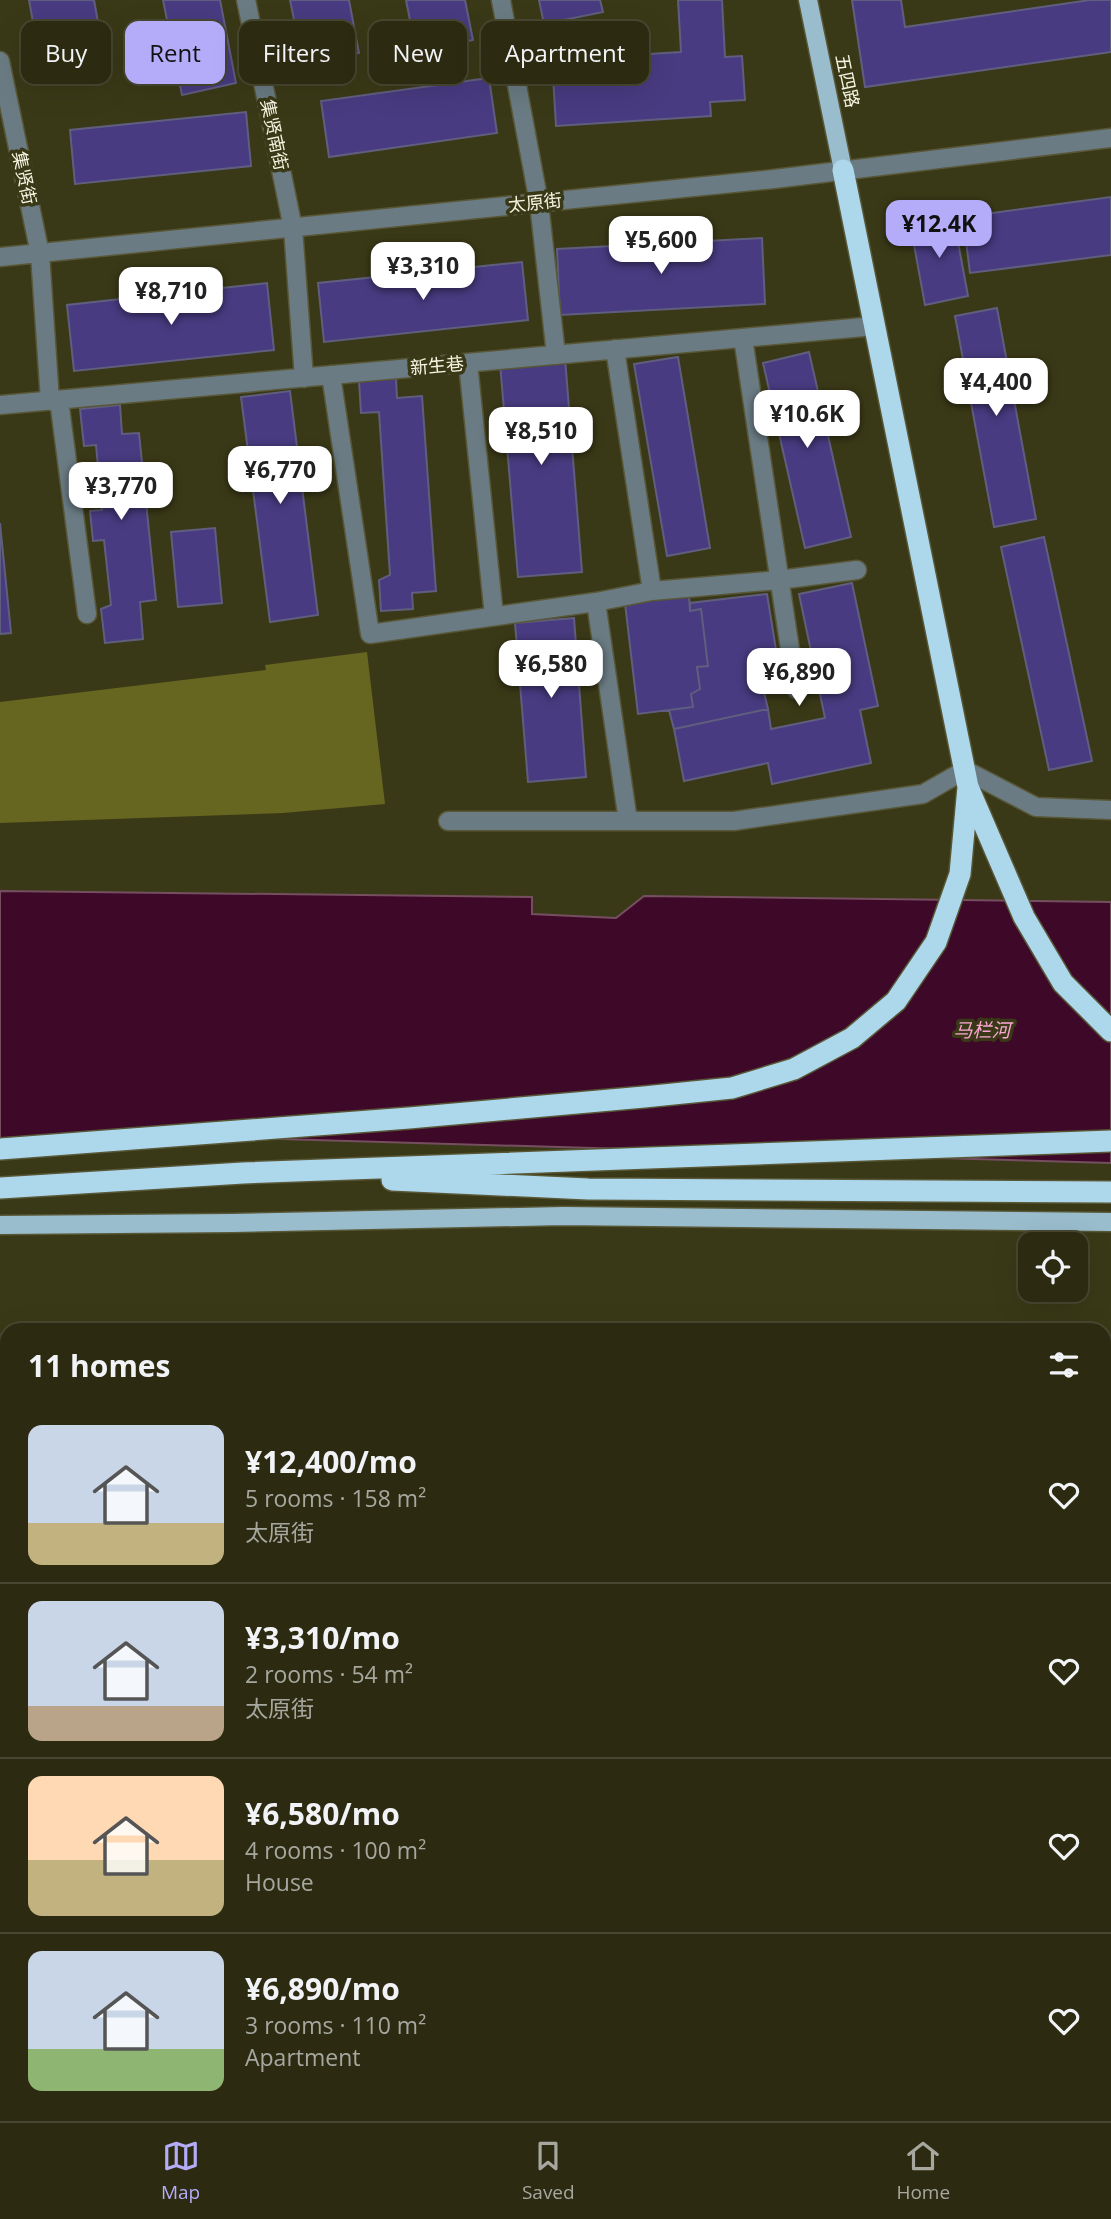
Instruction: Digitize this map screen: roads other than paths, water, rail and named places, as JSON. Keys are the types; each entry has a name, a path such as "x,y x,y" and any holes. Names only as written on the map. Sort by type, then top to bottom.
{"highway":[{"path":"843,170 966,778 1024,917 1063,983 1111,1031"},
{"path":"0,1149 644,1097 732,1088 794,1069 852,1038 896,1001 936,942 960,874 966,778"},
{"path":"0,1188 243,1173 1111,1142"},
{"path":"243,1173 587,1189 1111,1192"}],"main road":[{"name":"五四路","path":"808,0 843,170"},
{"path":"0,1225 563,1216 1111,1222"}],"street":[{"name":"集贤南街","path":"246,0 293,228 303,378"},
{"path":"501,0 540,203 555,355"},
{"name":"集贤街","path":"0,61 40,254 55,400 87,614"},
{"name":"太原街","path":"0,257 540,203 1111,138"},
{"name":"新生巷","path":"0,405 875,327"},
{"path":"743,338 796,689"},
{"path":"615,349 652,591"},
{"path":"468,363 494,616"},
{"path":"331,375 370,634 596,602 652,591 779,580 857,569"},
{"path":"596,602 628,821"},
{"path":"448,821 734,821 923,794 966,778 1036,807 1111,810"}],"water":[{"name":"马栏河","path":"0,891 532,897 532,914 616,918 644,896 1111,902 1111,1163 246,1138 0,1138"}]}
